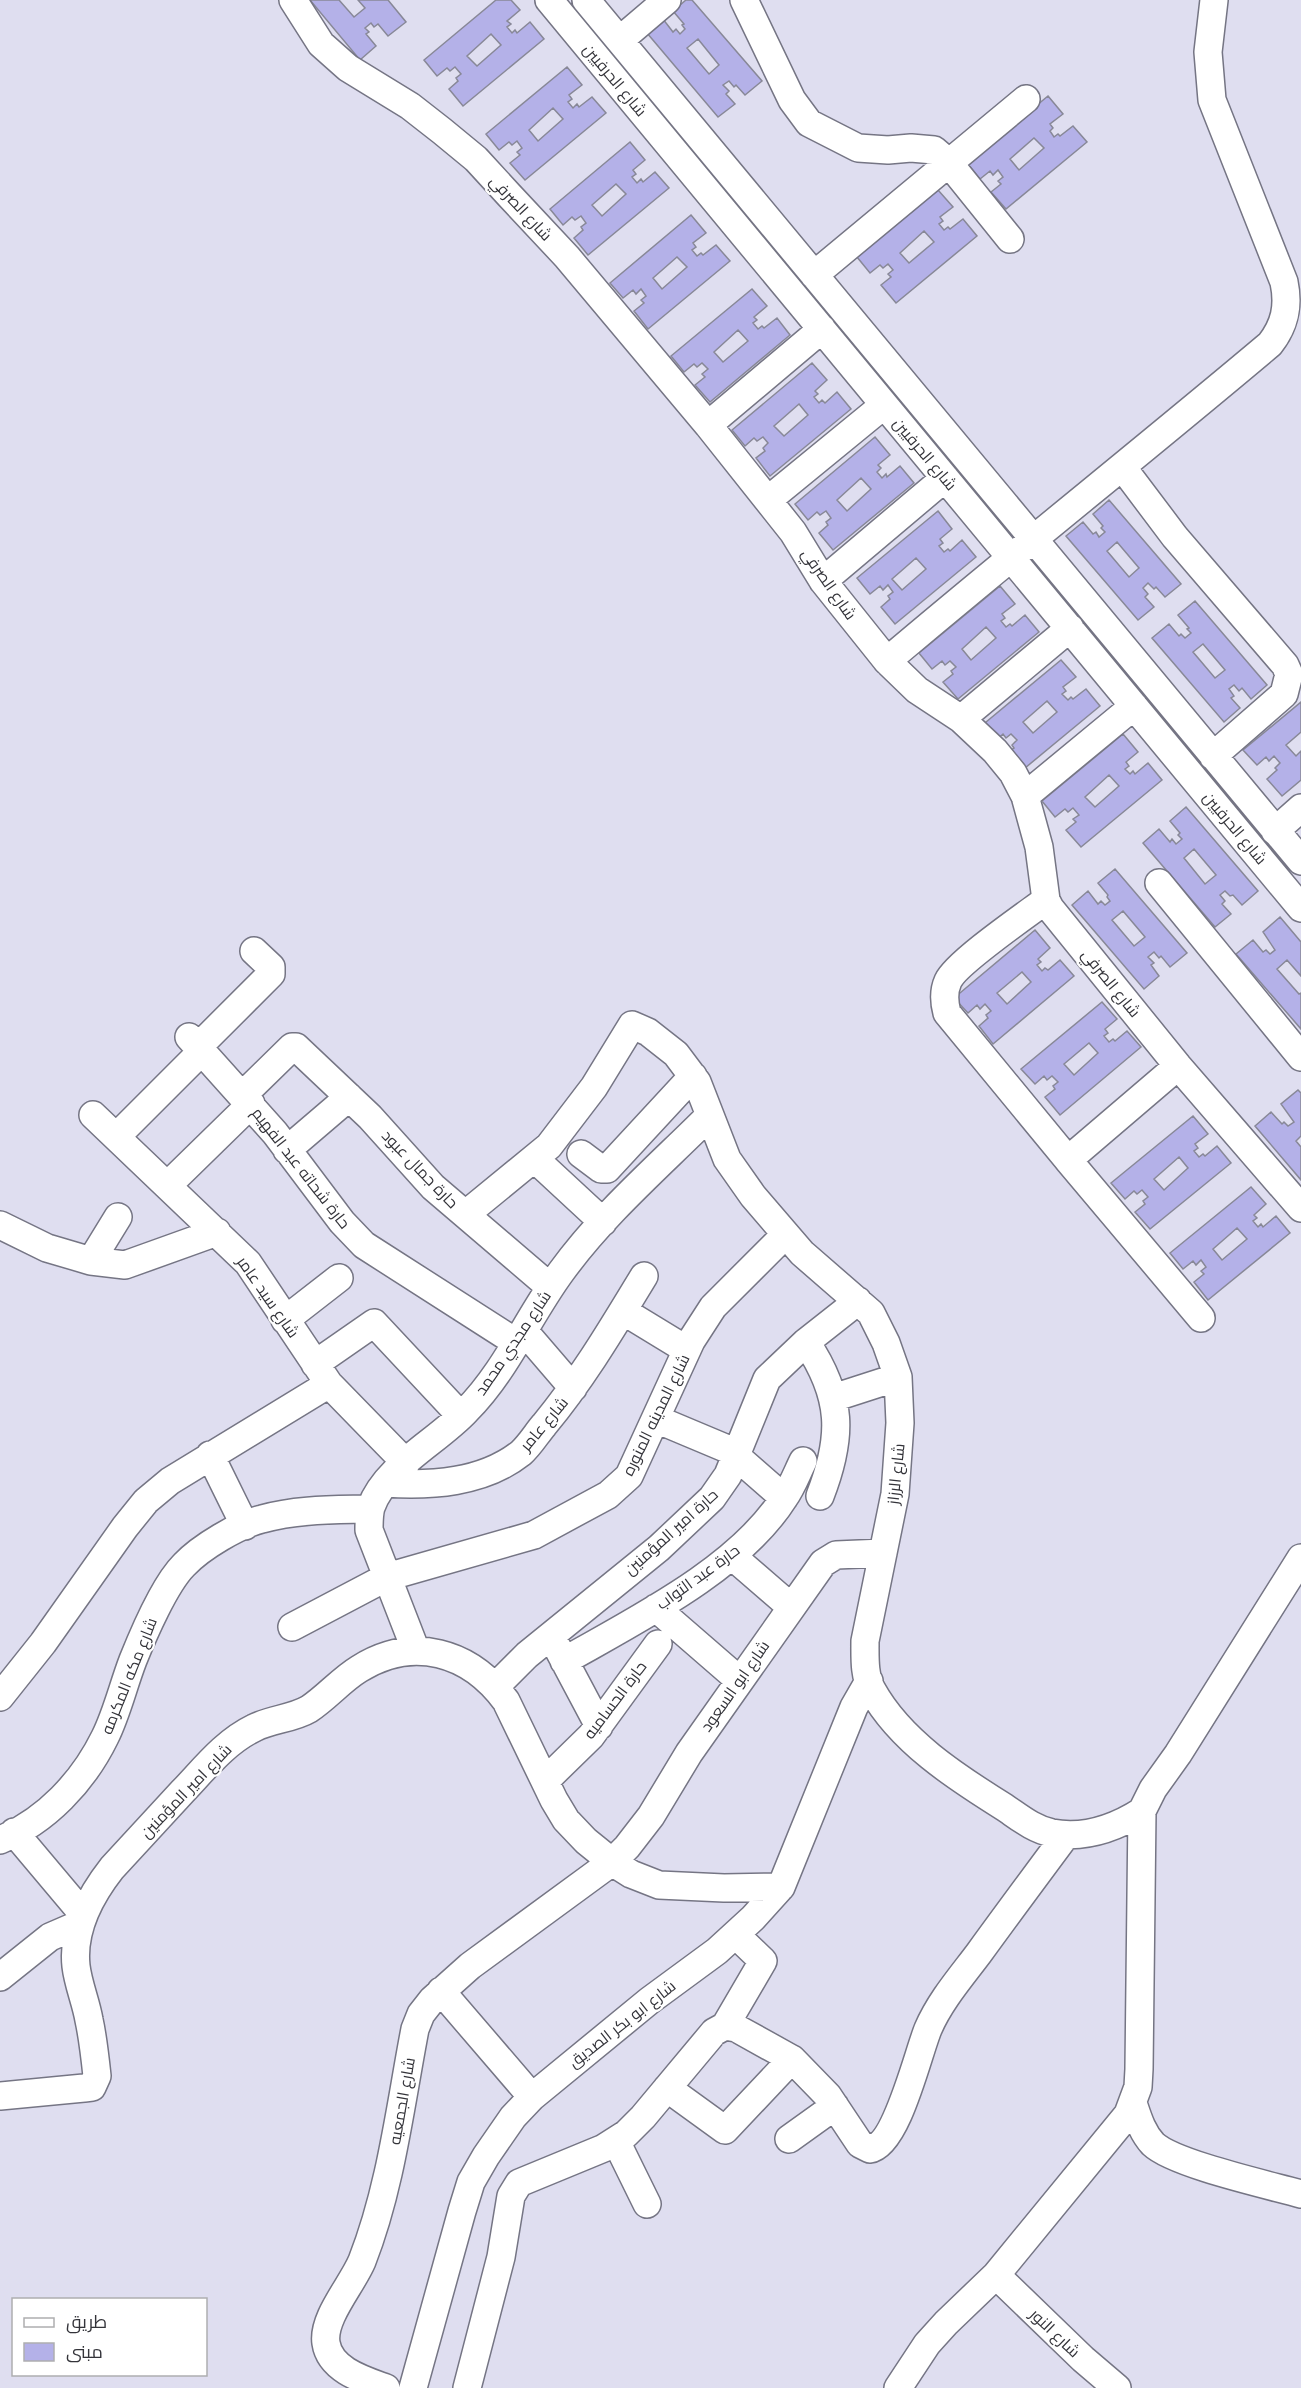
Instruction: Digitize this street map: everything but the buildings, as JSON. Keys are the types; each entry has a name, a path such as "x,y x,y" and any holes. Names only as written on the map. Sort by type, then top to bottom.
{"street":[{"name":"شارع الصرفي","path":"293,0 321,44 348,68 410,106 476,159 567,256 768,500 793,532 823,581 887,661 916,690 962,719 995,751 1013,774 1025,796 1039,847 1046,900 1178,1066 1301,1208"},
{"name":"شارع الحرفيين","path":"549,0 1301,908"},
{"name":"شارع الحرفيين","path":"586,0 1031,539 1301,861"},
{"path":"620,40 667,0"},
{"path":"744,0 792,100 809,123 858,148 934,150 948,162 1010,239"},
{"path":"887,661 1010,556 1122,468 1270,344 1281,328 1285,318 1287,294 1284,282 1212,100 1208,52 1214,0"},
{"path":"641,111 663,93"},
{"path":"814,275 1026,99"},
{"path":"761,255 782,237"},
{"path":"708,425 822,329"},
{"path":"768,500 884,405"},
{"path":"1122,468 1174,537 1285,665 1288,674 1284,694 1213,756"},
{"path":"823,581 945,478"},
{"path":"962,719 1070,628"},
{"path":"1025,796 1134,706"},
{"path":"1275,831 1301,808"},
{"path":"1160,883 1301,1057"},
{"path":"1046,900 954,971 944,991 947,1013 1201,1318"},
{"path":"116,1137 196,1045 271,974 271,968 254,951"},
{"name":"شارع الرزاز","path":"535,1159 549,1146 594,1087 632,1025 648,1032 676,1054 693,1076 727,1159 785,1235 802,1253 871,1313 886,1343 898,1377 900,1423 895,1494 865,1641 865,1666 871,1689 908,1736 942,1765 1037,1829 1066,1835 1086,1834 1106,1830 1142,1811"},
{"name":"حارة شحاته عبد الفهيم","path":"196,1045 247,1100 342,1222 364,1245 520,1337 573,1389"},
{"name":"حارة جمال عبود","path":"247,1100 294,1046 370,1117 433,1187 550,1287"},
{"path":"1068,1160 1178,1066"},
{"path":"581,1154 601,1169 607,1169 693,1076"},
{"path":"287,1150 349,1097"},
{"path":"168,1185 247,1100"},
{"name":"شارع سيد عامر","path":"93,1115 248,1263 322,1374 406,1463"},
{"name":"شارع مجدي محمد","path":"370,1509 390,1476 461,1416 492,1378 550,1287 582,1244 710,1116"},
{"path":"466,1214 535,1159 603,1222"},
{"path":"91,1262 118,1217"},
{"path":"0,1226 47,1248 91,1262 125,1265 217,1232"},
{"name":"شارع المدينه المنوره","path":"292,1627 387,1577 534,1535 608,1495 629,1476 687,1350 713,1307 785,1235"},
{"name":"شارع عامر","path":"385,1483 435,1484 471,1478 499,1466 521,1452 573,1389 644,1276"},
{"path":"285,1320 339,1278"},
{"name":"حارة امير المؤمنين","path":"496,1686 550,1634 659,1548 703,1508 722,1486 767,1379 806,1342 858,1301"},
{"path":"623,1311 687,1350"},
{"path":"0,1697 44,1643 125,1527 146,1501 170,1481 322,1374 374,1323 461,1416"},
{"path":"806,1342 818,1360 833,1398 836,1431 832,1465 820,1496"},
{"path":"833,1398 898,1377"},
{"path":"656,1419 737,1454 784,1498"},
{"path":"210,1455 245,1526"},
{"name":"حارة عبد التواب","path":"564,1661 656,1608 732,1556 784,1498 802,1461"},
{"path":"370,1509 369,1530 416,1651"},
{"name":"شارع مكه المكرمه","path":"7,1836 48,1812 83,1775 105,1736 134,1658 157,1606 184,1565 221,1538 260,1519 305,1511 370,1509"},
{"name":"شارع ابو السعود","path":"612,1862 651,1816 689,1753 816,1571 828,1559 836,1555 884,1553"},
{"path":"732,1556 791,1606"},
{"path":"898,2388 910,2366 945,2323 996,2275 1121,2123 1133,2103 1140,2069 1142,1811 1153,1789 1178,1754 1301,1558"},
{"path":"656,1608 739,1680"},
{"path":"550,1634 598,1726"},
{"name":"حارة الحساميه","path":"545,1781 598,1726 658,1644"},
{"name":"شارع امير المؤمنين","path":"0,2096 92,2087 95,2082 97,2076 89,2019 76,1966 76,1944 82,1919 98,1886 112,1868 221,1750 255,1727 300,1714 370,1662 384,1656 416,1651 438,1653 460,1660 479,1671 496,1686 506,1701 566,1820 586,1841 630,1874 659,1885 724,1888 782,1887"},
{"name":"شارع ابو بكر الصديق","path":"413,2388 471,2182 486,2156 513,2117 532,2097 649,2001 717,1952 782,1887 849,1717 869,1681"},
{"path":"724,2026 751,2034 792,2059 835,2106 860,2144 870,2149 880,2145 887,2136 910,2085 928,2029 949,1993 1066,1835"},
{"path":"0,1977 50,1937 82,1919 7,1836"},
{"name":"شارع الجمعيه","path":"386,2388 361,2379 342,2367 332,2358 325,2334 329,2322 362,2262 370,2237 397,2133 415,2029 421,2014 441,1991 521,1927 612,1862"},
{"path":"467,2388 501,2257 513,2190 528,2178 592,2154 616,2141 644,2117 714,2032 724,2026 763,1961 736,1935"},
{"path":"441,1991 532,2097"},
{"path":"667,2088 725,2130 792,2059"},
{"path":"1133,2103 1140,2126 1154,2145 1174,2157 1301,2194"},
{"path":"789,2139 835,2106"},
{"path":"616,2141 647,2204"},
{"name":"شارع النور","path":"996,2275 1083,2359 1117,2388"}]}
